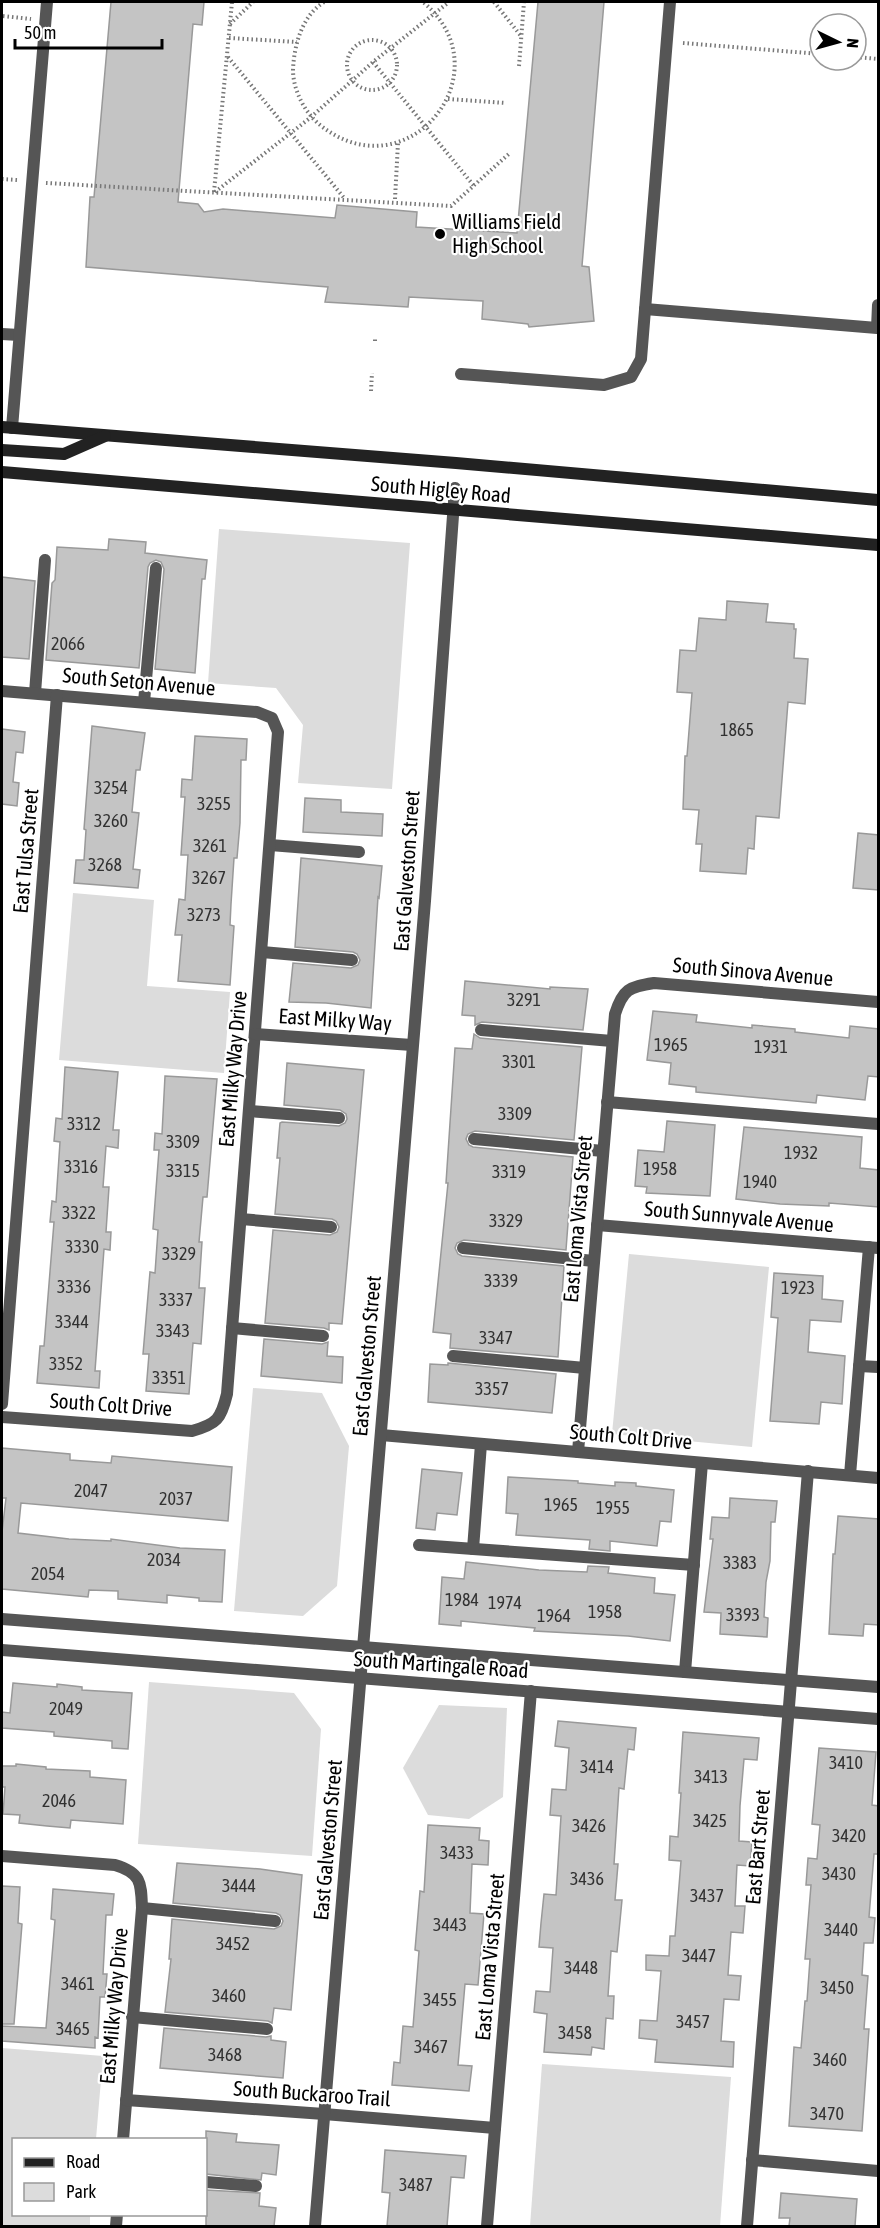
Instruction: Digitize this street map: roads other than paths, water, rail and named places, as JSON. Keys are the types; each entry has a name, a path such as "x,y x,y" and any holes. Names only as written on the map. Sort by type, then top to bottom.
{"main road":[{"name":"South Higley Road","path":"7,428 447,462 879,500"},
{"path":"2,450 64,454 106,436"},
{"name":"South Higley Road","path":"2,472 879,545"}],"street":[{"path":"7,428 19,335 47,2"},
{"path":"461,374 604,385 631,377 641,359 670,2"},
{"path":"645,309 878,328 879,305"},
{"path":"2,334 19,335"},
{"name":"East Galveston Street","path":"315,2226 425,901 455,488"},
{"path":"35,693 45,560"},
{"path":"144,702 156,568"},
{"name":"South Seton Avenue","path":"2,691 257,712 272,718"},
{"name":"East Tulsa Street","path":"2,1404 57,695"},
{"name":"East Milky Way Drive","path":"216,1421 222,1413 227,1394 278,732 272,718"},
{"path":"270,845 359,852"},
{"path":"262,952 352,960"},
{"name":"South Sinova Avenue","path":"626,991 635,986 654,983 879,1002"},
{"name":"East Loma Vista Street","path":"578,1452 612,1041 615,1014 619,1001 626,991"},
{"path":"481,1030 612,1041"},
{"name":"East Milky Way","path":"255,1034 412,1045"},
{"path":"607,1102 879,1124"},
{"path":"249,1111 339,1118"},
{"path":"474,1139 603,1151"},
{"path":"240,1219 331,1227"},
{"name":"South Sunnyvale Avenue","path":"597,1225 874,1248"},
{"path":"463,1248 594,1261"},
{"path":"850,1475 859,1366 874,1248"},
{"path":"232,1328 323,1336"},
{"path":"453,1356 585,1368"},
{"path":"859,1366 879,1367"},
{"name":"South Colt Drive","path":"2,1417 192,1431 207,1427 216,1421"},
{"name":"South Colt Drive","path":"381,1435 879,1478"},
{"path":"473,1549 481,1444"},
{"path":"685,1672 702,1463"},
{"name":"East Bart Street","path":"747,2226 808,1471"},
{"path":"419,1545 694,1565"},
{"name":"South Martingale Road","path":"2,1619 879,1687"},
{"name":"South Martingale Road","path":"2,1650 879,1719"},
{"name":"East Loma Vista Street","path":"487,2226 531,1691"},
{"name":"East Milky Way Drive","path":"2,1856 116,1865 128,1868 137,1876 141,1886 142,1908 123,2138"},
{"path":"142,1908 275,1922"},
{"path":"132,2017 267,2029"},
{"name":"South Buckaroo Trail","path":"126,2100 495,2128"},
{"path":"752,2160 879,2171"},
{"path":"207,2182 256,2186"}],"place":[{"name":"Williams Field High School","path":"440,234"}]}
